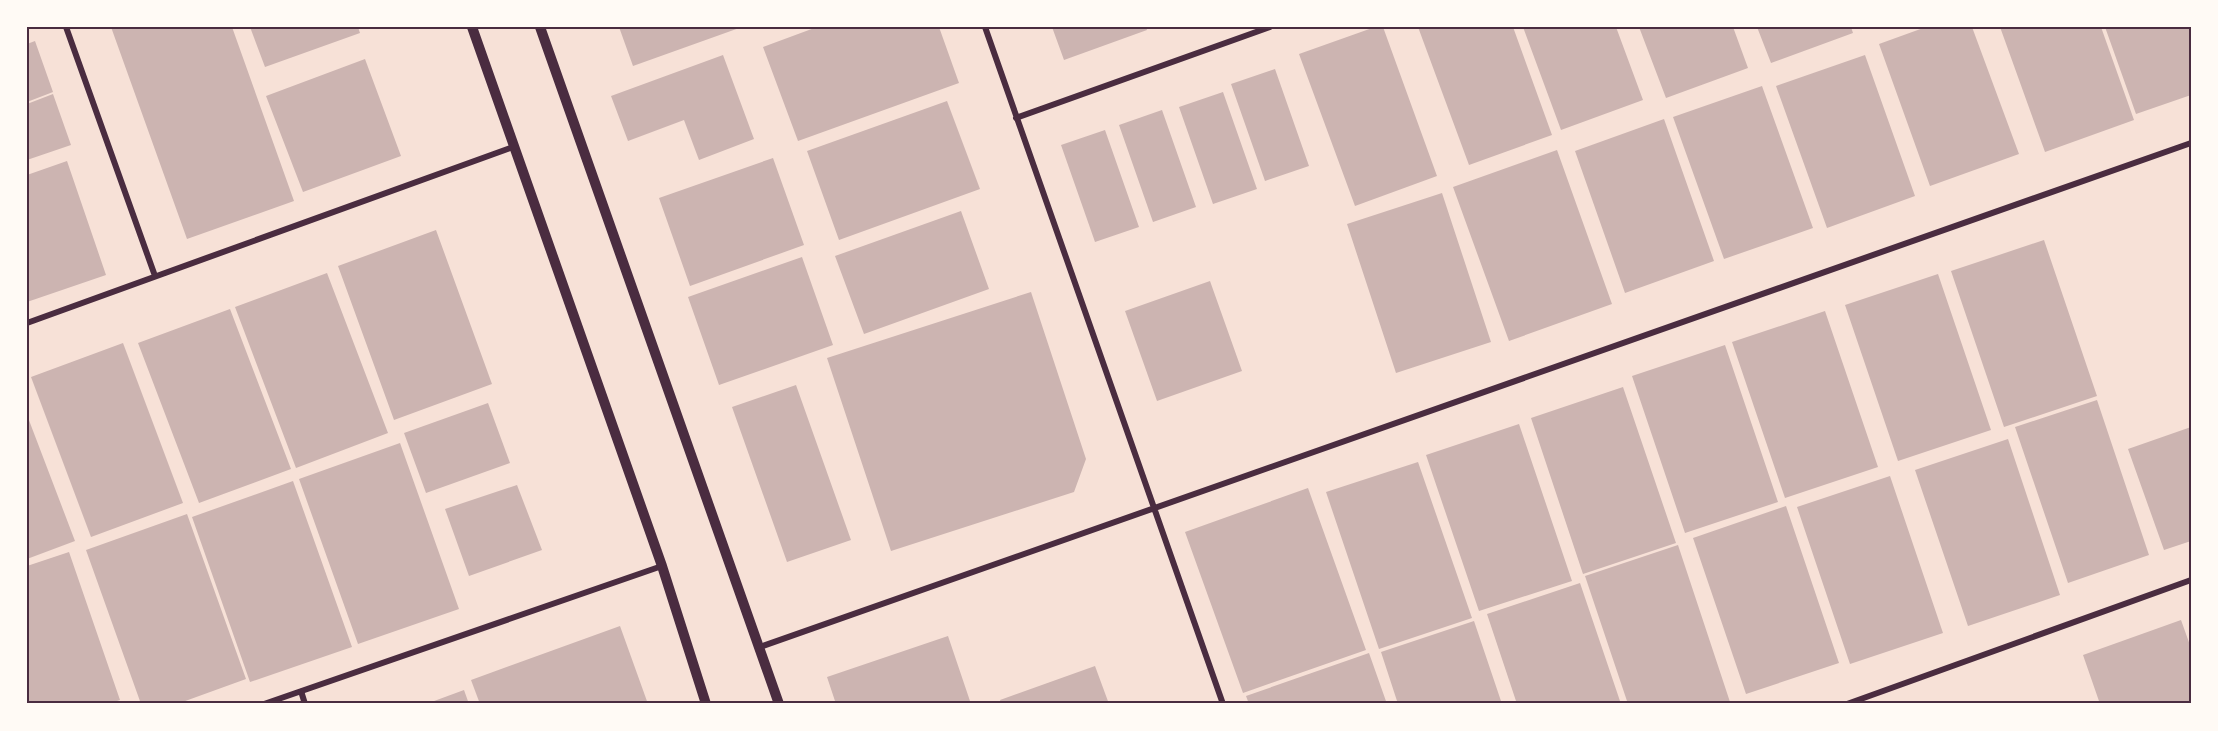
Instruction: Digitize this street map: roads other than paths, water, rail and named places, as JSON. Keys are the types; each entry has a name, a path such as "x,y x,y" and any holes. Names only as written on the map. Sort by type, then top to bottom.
{"street":[{"path":"66,27 155,276"},
{"path":"472,27 662,566 706,704"},
{"path":"540,27 778,704"},
{"path":"985,27 1223,704"},
{"path":"1016,118 1270,27"},
{"path":"759,647 2191,143"},
{"path":"27,323 513,147"},
{"path":"264,704 662,566"},
{"path":"1847,704 2191,580"},
{"path":"301,691 305,704"}]}
